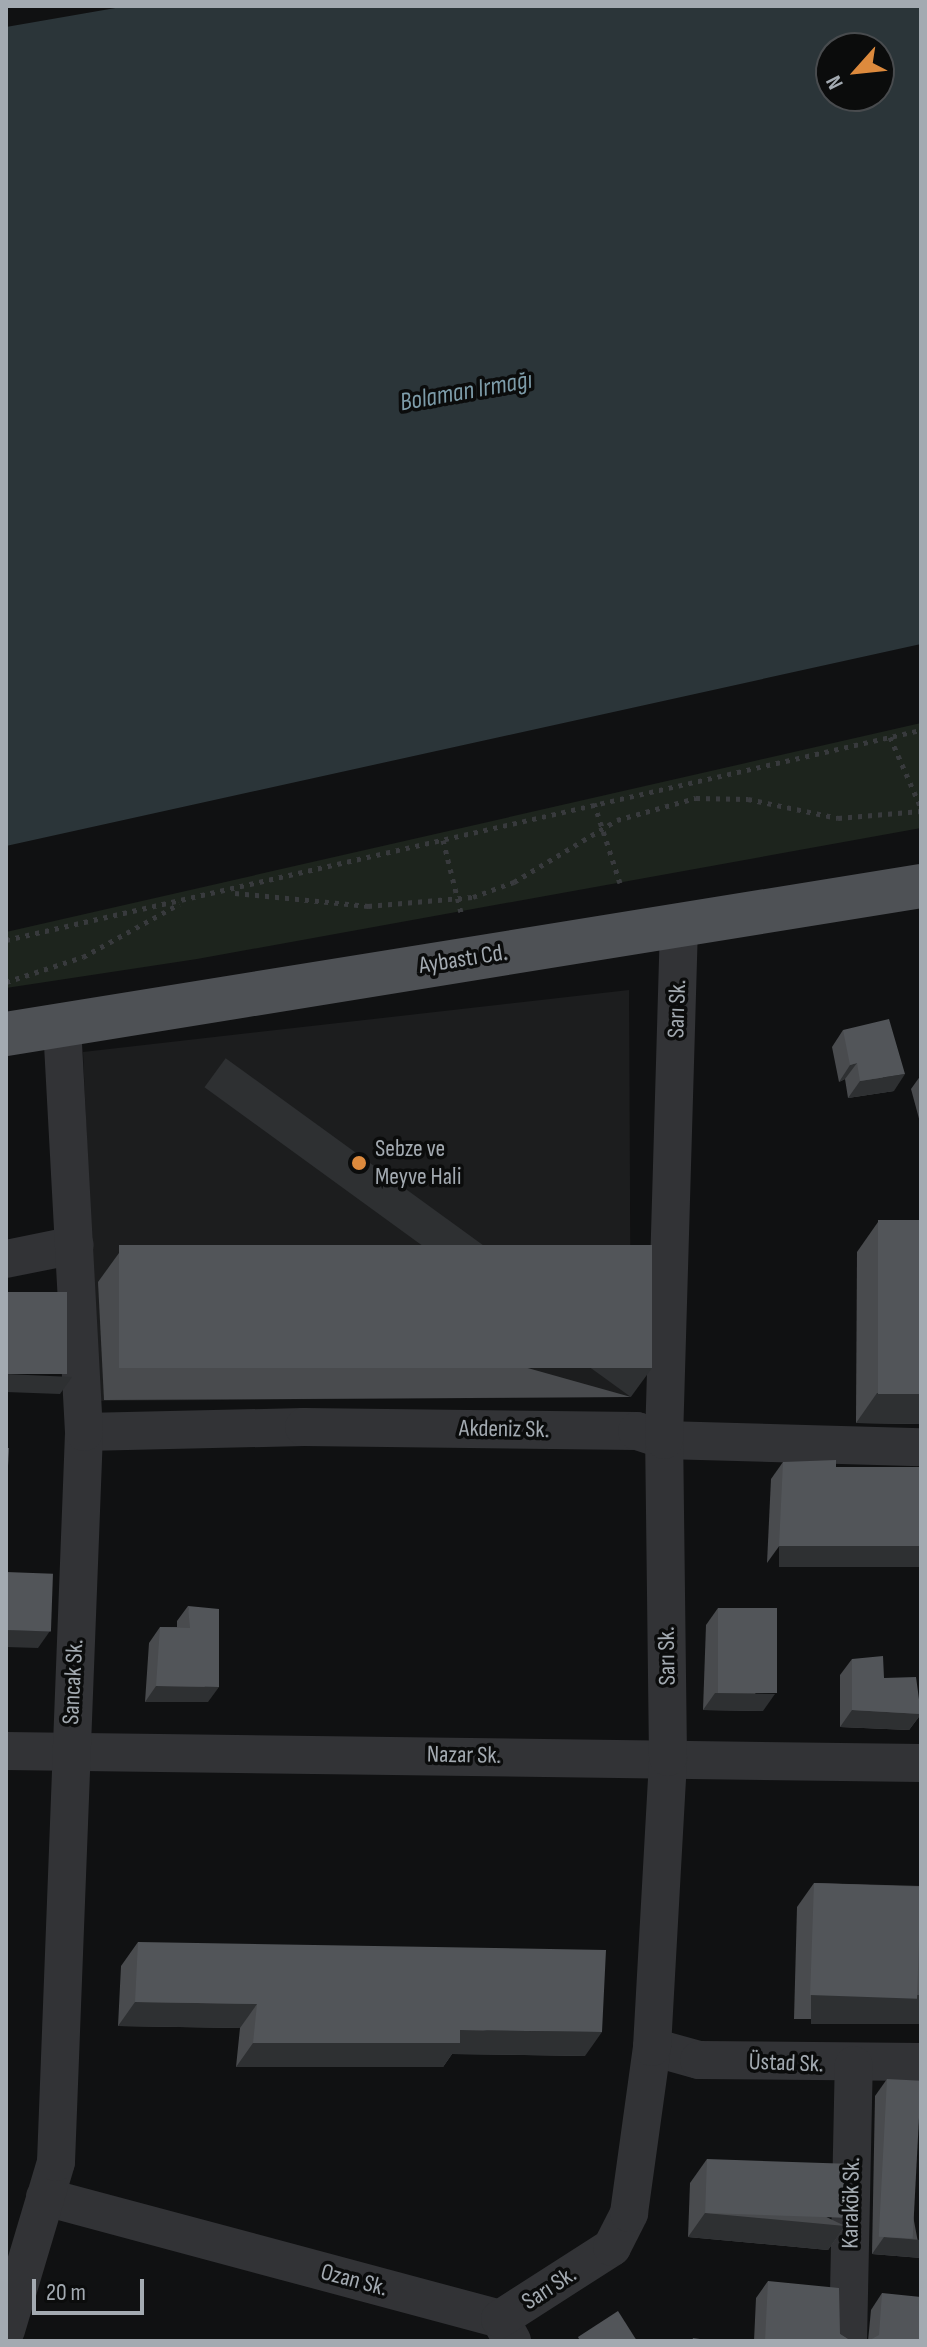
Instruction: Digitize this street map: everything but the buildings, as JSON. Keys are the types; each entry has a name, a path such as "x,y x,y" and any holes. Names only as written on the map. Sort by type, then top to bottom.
{"main road":[{"name":"Aybastı Cd.","path":"6,1034 62,1027 243,993 921,886"}],"street":[{"name":"Sarı Sk.","path":"506,2330 612,2247 629,2213 652,2047 668,1757 664,1440 679,926"},
{"name":"Sancak Sk.","path":"6,2330 56,2162 69,1751 84,1432 62,1027"},
{"path":"6,1259 75,1245"},
{"name":"Akdeniz Sk.","path":"84,1432 304,1427 637,1431 664,1440 921,1447"},
{"name":"Nazar Sk.","path":"6,1751 668,1757 921,1763"},
{"name":"Üstad Sk.","path":"652,2047 699,2060 854,2065 921,2062"},
{"name":"Karakök Sk.","path":"848,2341 854,2065"},
{"name":"Ozan Sk.","path":"45,2197 506,2330"}],"path":[{"path":"6,940 230,892 594,803 921,730"},
{"path":"230,892 368,906 459,899 514,882 603,828 651,806 696,798 748,799 838,818 921,809 890,737"},
{"path":"594,803 620,883"},
{"path":"443,840 461,912"},
{"path":"6,982 83,957 183,901"}],"shaded area":[{"path":"921,723 921,828 197,959 6,988 6,932"},
{"name":"Sebze ve Meyve Hali","path":"629,990 631,1397 98,1401 83,1052"}],"water":[{"name":"Bolaman Irmağı","path":"127,6 921,6 921,644 6,846 6,27"}],"place":[{"name":"Sebze ve Meyve Hali","path":"359,1163"}]}
